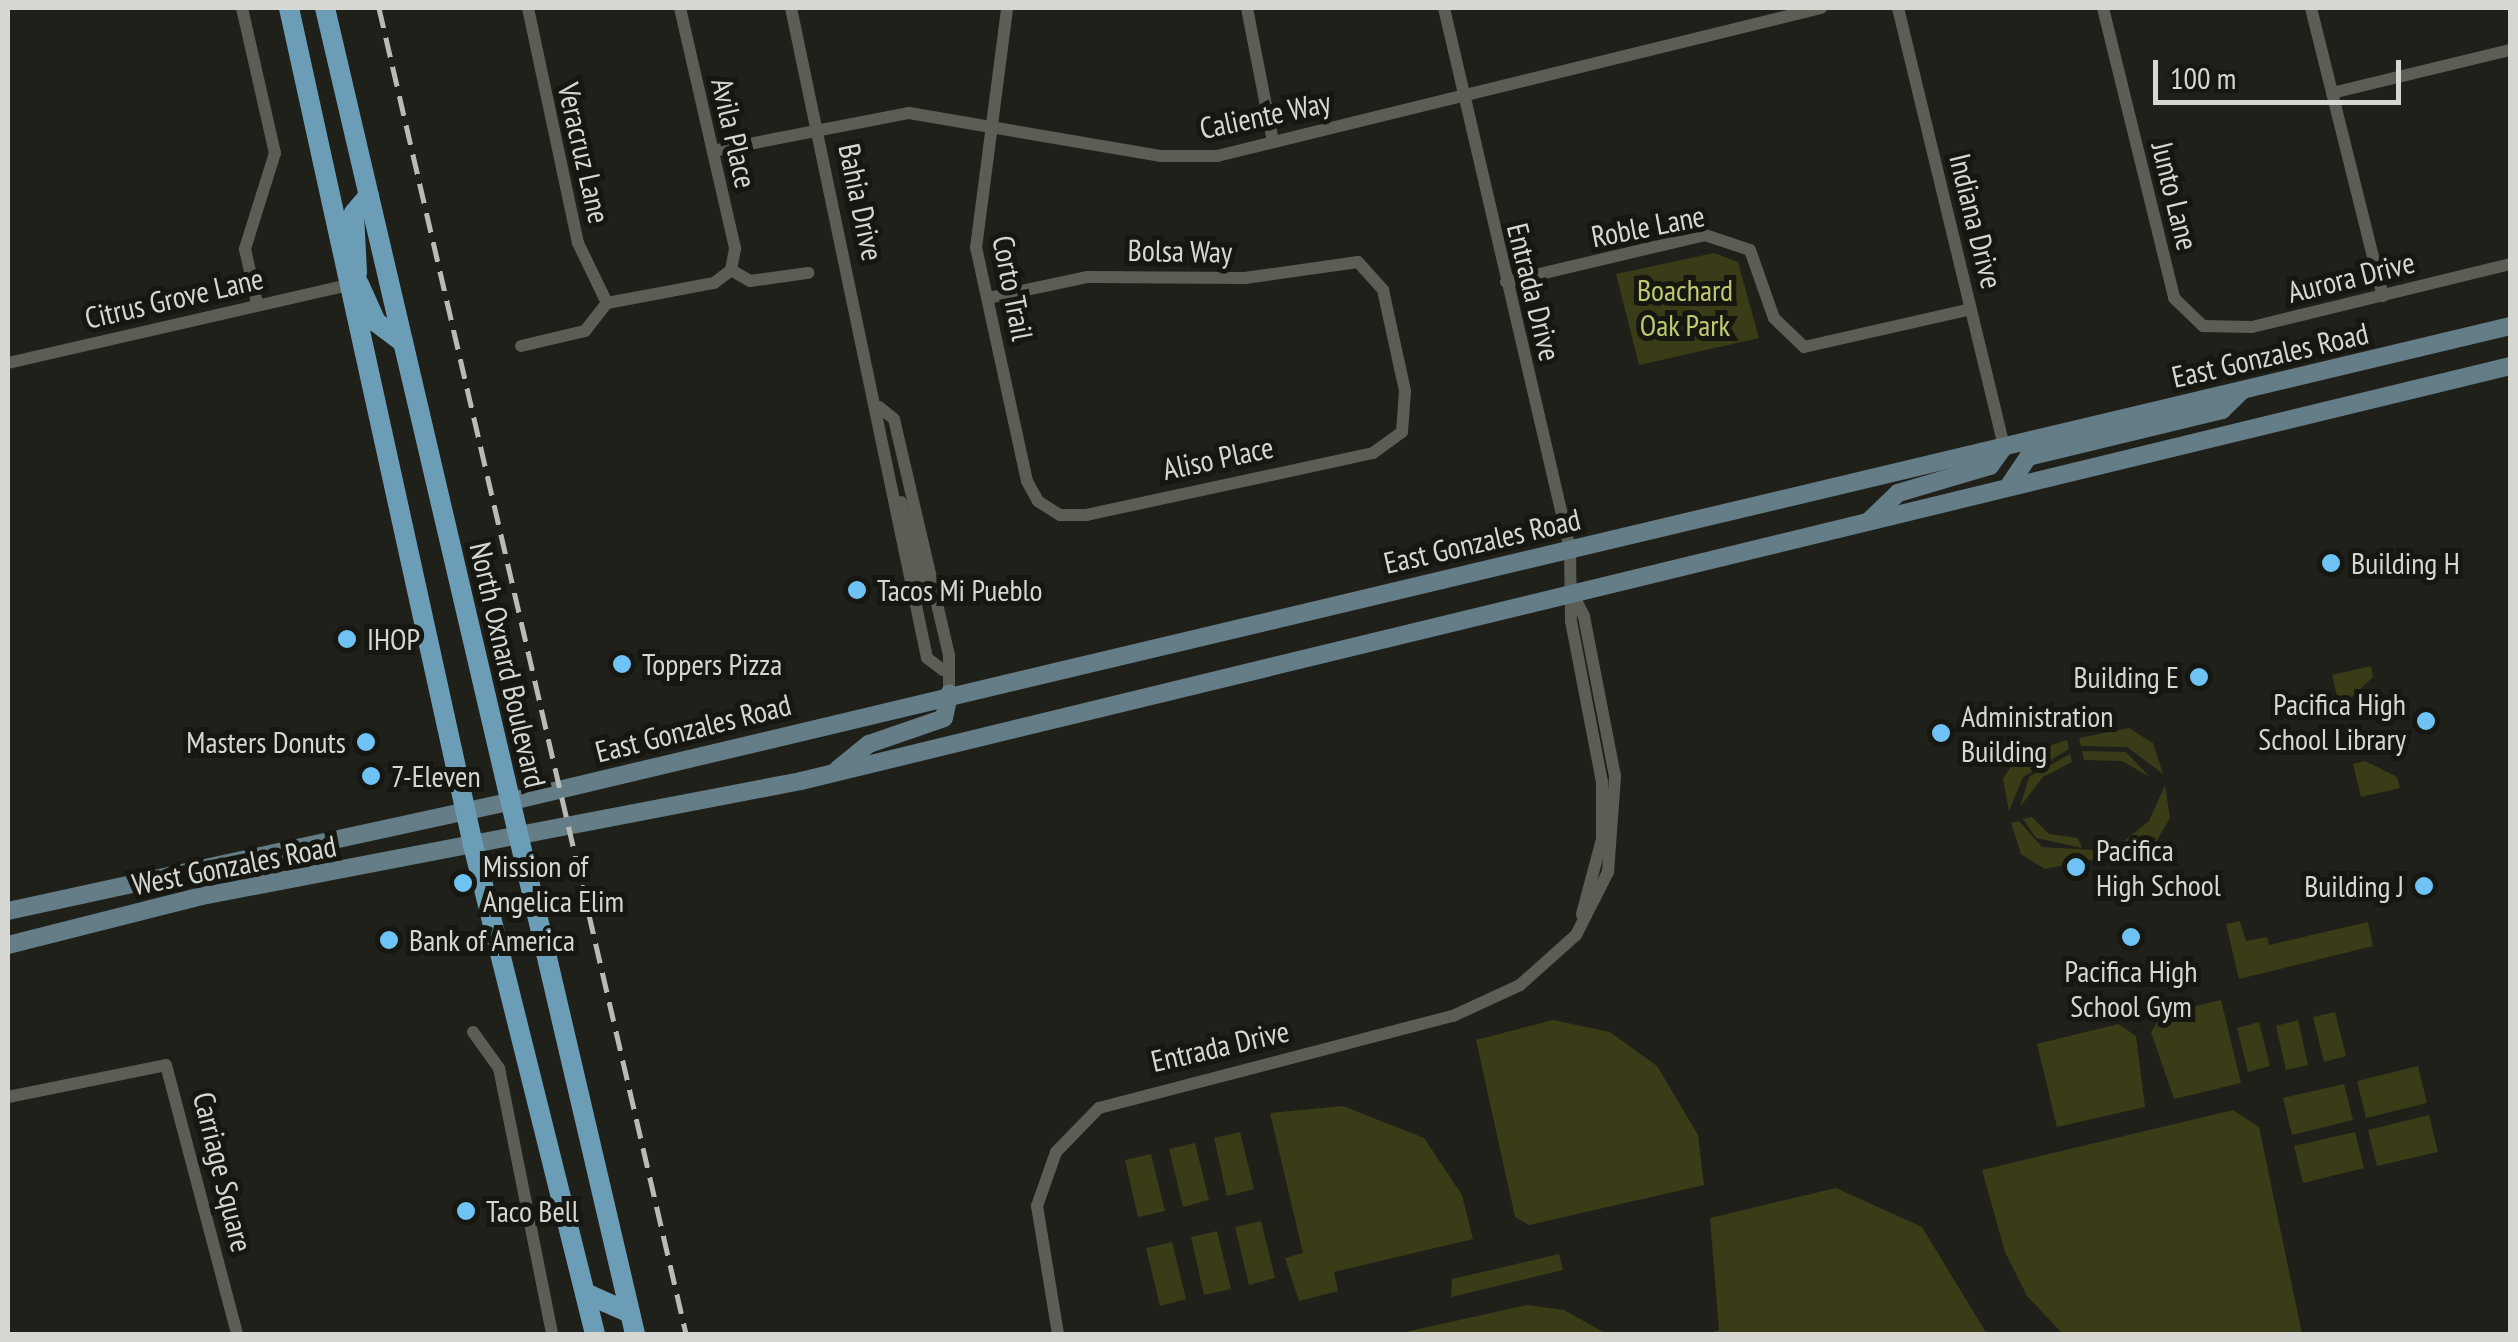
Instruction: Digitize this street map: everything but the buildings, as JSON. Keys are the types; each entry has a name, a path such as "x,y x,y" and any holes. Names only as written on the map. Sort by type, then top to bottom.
{"main road":[{"path":"289,8 465,811 595,1334"},
{"name":"North Oxnard Boulevard","path":"325,8 508,802 576,1055 635,1334"},
{"path":"369,195 354,213 352,284 403,342"},
{"name":"East Gonzales Road","path":"465,811 2510,326"},
{"path":"473,845 518,840 834,772 1570,590 2510,366"},
{"path":"2008,487 2028,457 2222,410 2244,390"},
{"path":"1870,520 1898,493 1990,466 2004,446"},
{"path":"834,772 869,744 944,718 949,694"},
{"name":"West Gonzales Road","path":"8,911 465,811"},
{"name":"West Gonzales Road","path":"12,943 202,896 473,845"},
{"path":"8,911 12,943"},
{"path":"585,1292 630,1313"}],"street":[{"path":"242,8 274,153 246,249 257,303"},
{"name":"Veracruz Lane","path":"528,8 578,243 607,303"},
{"name":"Avila Place","path":"680,8 713,150 731,270"},
{"name":"Bahia Drive","path":"791,8 820,126 927,658 943,670"},
{"name":"Corto Trail","path":"1007,8 994,128 976,226 1026,481 1049,510"},
{"path":"1247,8 1273,142"},
{"name":"Entrada Drive","path":"1058,1334 1038,1206 1056,1152 1087,1117 1137,1092 1452,1016 1520,986 1576,935 1608,872 1615,776 1584,616 1570,590 1570,549 1458,95 1444,8"},
{"name":"Caliente Way","path":"713,150 820,126 909,114 1191,157 1273,142 1821,8"},
{"name":"Indiana Drive","path":"1898,8 2004,446"},
{"name":"Junto Lane","path":"2103,8 2174,298 2203,326"},
{"path":"2311,8 2383,296"},
{"path":"2332,93 2510,50"},
{"name":"Roble Lane","path":"1506,282 1705,235 1750,250 1774,318 1804,347 1972,309"},
{"name":"Bolsa Way","path":"988,298 1105,276 1245,278 1343,258 1369,268 1384,290 1405,390 1396,442"},
{"name":"Aurora Drive","path":"2203,326 2241,329 2510,264"},
{"path":"521,346 586,331 607,303 714,283 731,270 750,281 808,273"},
{"name":"Citrus Grove Lane","path":"8,363 352,284"},
{"name":"Bahia Drive","path":"879,408 894,418 949,656 943,670 949,694"},
{"name":"Aliso Place","path":"1049,510 1087,514 1396,442"},
{"path":"891,492 933,591"},
{"path":"473,1032 498,1068 552,1334"},
{"name":"Carriage Square","path":"8,1097 166,1065 237,1334"}],"green space":[{"name":"Boachard Oak Park","path":"1714,253 1738,262 1759,338 1639,365 1616,274"},
{"path":"2371,666 2373,677 2340,708 2332,675"},
{"path":"2129,728 2153,743 2163,774 2127,747 2081,746 2079,738"},
{"path":"2067,740 2069,749 2023,777 2009,811 2003,779 2018,756"},
{"path":"2082,751 2126,752 2150,777 2122,761 2084,760"},
{"path":"2070,754 2072,762 2043,777 2020,807 2029,777"},
{"path":"2365,761 2397,777 2400,788 2361,797 2353,764"},
{"path":"2165,785 2170,818 2156,842 2107,855 2149,821"},
{"path":"2032,817 2049,834 2078,838 2082,848 2036,838 2023,819"},
{"path":"2019,821 2042,847 2093,850 2095,859 2045,869 2021,854 2011,823"},
{"path":"2240,921 2246,941 2267,937 2269,945 2368,922 2373,946 2239,979 2226,924"},
{"path":"2221,1000 2241,1083 2174,1099 2151,1032 2162,1014"},
{"path":"2335,1012 2346,1056 2324,1062 2313,1017"},
{"path":"1553,1020 1610,1032 1657,1066 1698,1135 1704,1185 1529,1225 1515,1217 1476,1040"},
{"path":"2298,1020 2308,1065 2286,1070 2276,1026"},
{"path":"2259,1022 2270,1066 2248,1072 2237,1028"},
{"path":"2118,1024 2136,1036 2145,1107 2057,1127 2037,1044"},
{"path":"2418,1066 2427,1103 2366,1118 2357,1081"},
{"path":"2344,1084 2353,1120 2292,1135 2283,1098"},
{"path":"1343,1106 1424,1138 1462,1195 1473,1239 1334,1272 1338,1291 1299,1301 1285,1258 1303,1253 1270,1113"},
{"path":"2233,1110 2259,1127 2302,1334 2063,1334 2027,1296 2005,1252 1982,1170"},
{"path":"2429,1115 2438,1152 2377,1166 2368,1130"},
{"path":"1240,1132 1254,1189 1227,1196 1214,1138"},
{"path":"2355,1132 2364,1168 2303,1183 2294,1146"},
{"path":"1195,1143 1209,1200 1183,1207 1169,1149"},
{"path":"1151,1154 1165,1211 1138,1217 1125,1160"},
{"path":"1836,1188 1922,1227 1987,1334 1707,1334 1719,1330 1710,1218"},
{"path":"1261,1221 1275,1278 1249,1285 1235,1227"},
{"path":"1217,1231 1231,1289 1204,1295 1191,1237"},
{"path":"1172,1242 1186,1299 1160,1306 1146,1248"},
{"path":"1559,1254 1563,1270 1451,1297 1452,1279"},
{"path":"1527,1305 1564,1310 1607,1334 1396,1334"}],"railway":[{"path":"379,8 686,1334"}],"place":[{"name":"Building H","path":"2331,563"},
{"name":"Tacos Mi Pueblo","path":"857,590"},
{"name":"IHOP","path":"347,639"},
{"name":"Toppers Pizza","path":"622,664"},
{"name":"Building E","path":"2199,677"},
{"name":"Pacifica High School Library","path":"2426,721"},
{"name":"Administration Building","path":"1941,733"},
{"name":"Masters Donuts","path":"366,742"},
{"name":"7-Eleven","path":"371,776"},
{"name":"Pacifica High School","path":"2076,867"},
{"name":"Mission of Angelica Elim","path":"463,883"},
{"name":"Building J","path":"2424,886"},
{"name":"Pacifica High School Gym","path":"2131,937"},
{"name":"Bank of America","path":"389,940"},
{"name":"Taco Bell","path":"466,1211"}]}
